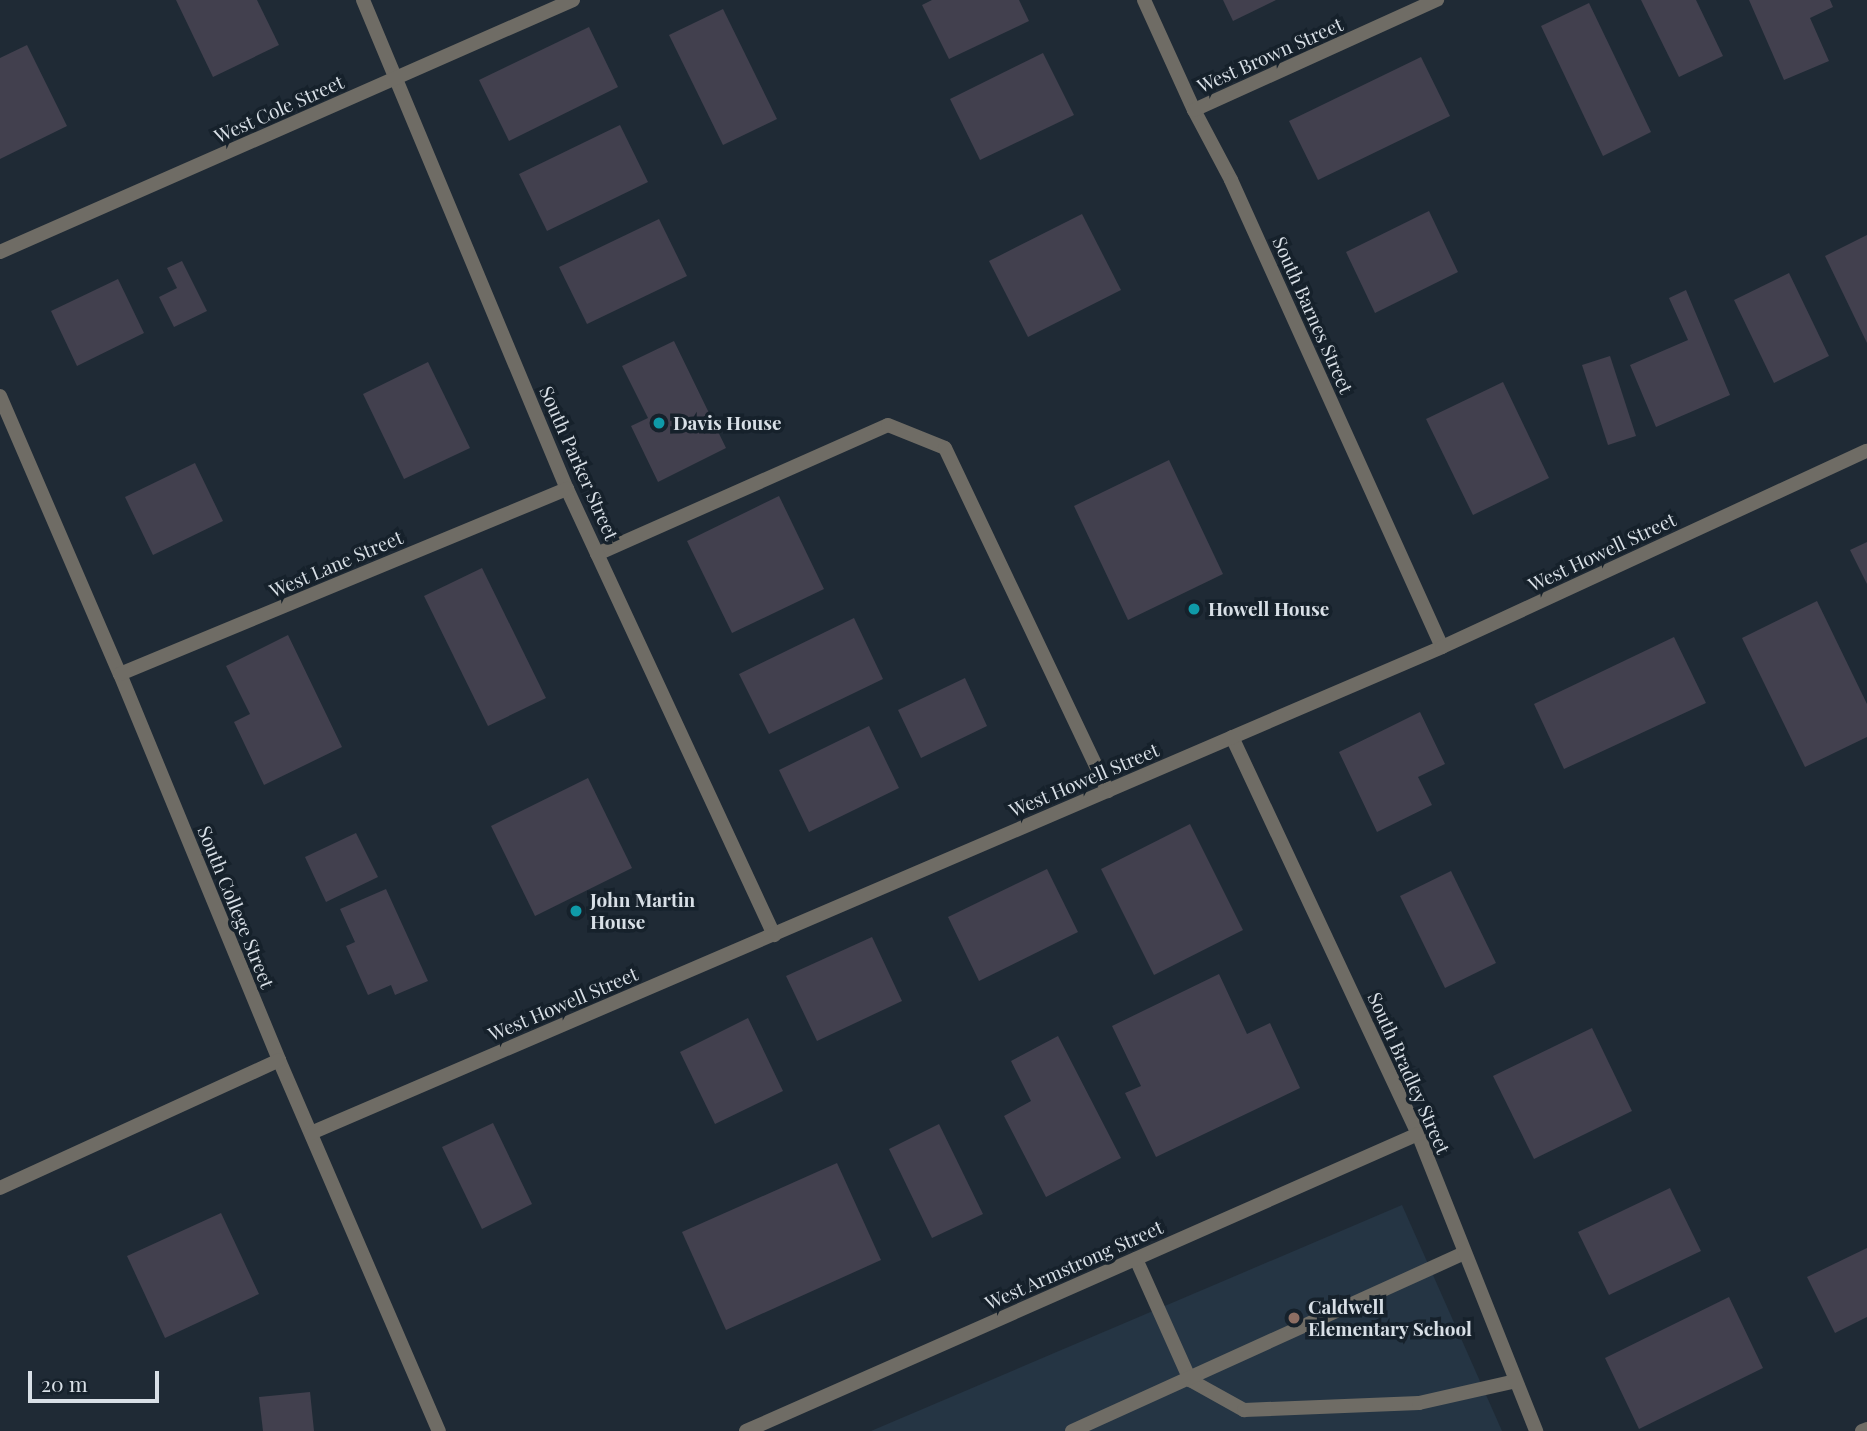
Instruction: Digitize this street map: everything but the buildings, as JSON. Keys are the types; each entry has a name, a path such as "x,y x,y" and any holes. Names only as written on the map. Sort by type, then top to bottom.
{"street":[{"name":"South Parker Street","path":"363,0 567,489 774,935"},
{"name":"West Cole Street","path":"0,252 573,0"},
{"name":"South Barnes Street","path":"1144,0 1194,110 1231,180 1442,648"},
{"name":"West Brown Street","path":"1194,110 1437,0"},
{"name":"South College Street","path":"0,396 120,674 279,1060 439,1431"},
{"path":"597,554 888,425 945,448 1108,791"},
{"name":"West Howell Street","path":"311,1133 1442,648 1867,451"},
{"name":"West Lane Street","path":"120,674 567,489"},
{"name":"South Bradley Street","path":"1232,737 1418,1134 1536,1431"},
{"path":"0,1188 279,1060"},
{"name":"West Armstrong Street","path":"746,1431 1418,1134"},
{"path":"1072,1431 1465,1254"},
{"path":"1136,1259 1190,1380 1244,1410 1419,1404 1516,1381"},
{"path":"1862,1431 1867,1429"}],"shaded area":[{"name":"Caldwell Elementary School","path":"1402,1205 1502,1431 871,1431"}],"place":[{"name":"Davis House","path":"659,423"},
{"name":"Howell House","path":"1194,609"},
{"name":"John Martin House","path":"576,911"},
{"name":"Caldwell Elementary School","path":"1294,1318"}]}
